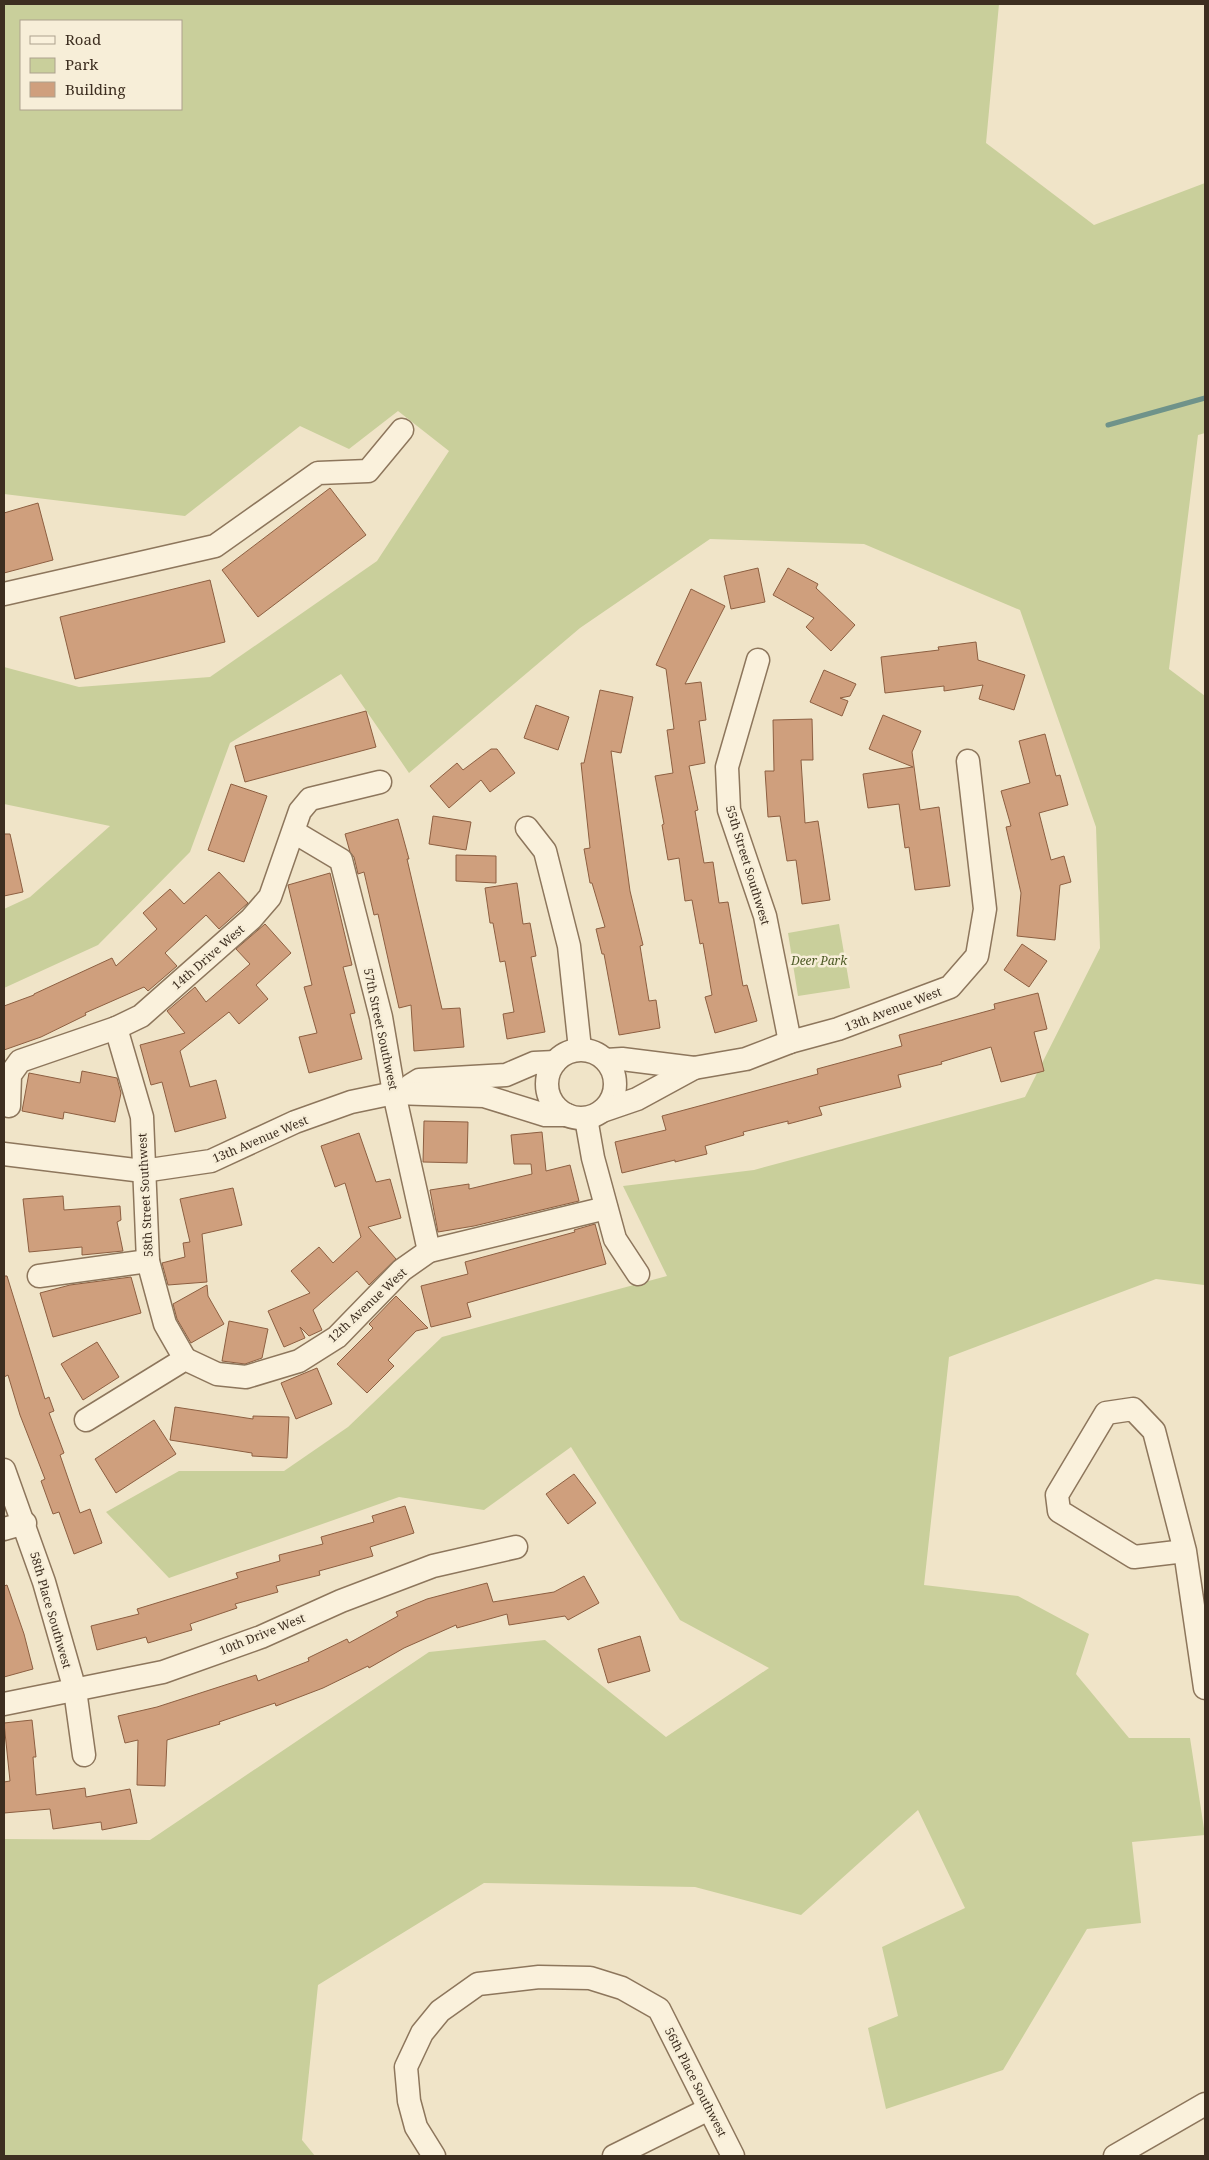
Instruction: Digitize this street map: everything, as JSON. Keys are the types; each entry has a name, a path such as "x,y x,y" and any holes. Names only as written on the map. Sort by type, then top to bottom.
{"street":[{"path":"4,594 215,546 318,473 368,471 402,430"},
{"name":"55th Street Southwest","path":"758,660 727,767 729,810 765,916 790,1042"},
{"name":"13th Avenue West","path":"606,1060 622,1059 694,1068 746,1059 790,1042 838,1029 950,987 977,956 985,909 968,761"},
{"name":"14th Drive West","path":"9,1106 10,1075 20,1061 116,1028 141,1016 251,920 270,897 300,811 310,799 380,782"},
{"path":"527,828 544,851 568,946 580,1049"},
{"name":"57th Street Southwest","path":"294,832 341,860 381,1017 394,1093 429,1251"},
{"name":"58th Street Southwest","path":"116,1028 142,1117 148,1261 165,1324 185,1359"},
{"path":"580,1049 592,1051 606,1060 614,1074 615,1089 609,1104 585,1115 555,1107 547,1092 547,1076 555,1062 568,1052 580,1049"},
{"name":"13th Avenue West","path":"394,1093 419,1080 506,1075 534,1062 555,1062"},
{"name":"13th Avenue West","path":"4,1154 143,1171 212,1161 295,1122 351,1102 394,1093 484,1096 545,1115 585,1115 637,1099 694,1068"},
{"path":"585,1115 593,1158 615,1238 638,1274"},
{"name":"12th Avenue West","path":"185,1359 217,1374 246,1377 299,1361 337,1337 402,1270 429,1251 606,1208"},
{"path":"39,1276 148,1261"},
{"path":"86,1420 185,1359"},
{"path":"1185,1551 1134,1557 1059,1510 1057,1494 1106,1413 1133,1409 1154,1431 1185,1551 1205,1688"},
{"name":"58th Place Southwest","path":"4,1470 14,1526 44,1582 75,1690 84,1755"},
{"name":"10th Drive West","path":"4,1704 163,1672 261,1637 340,1601 433,1566 516,1547"},
{"name":"56th Place Southwest","path":"434,2156 416,2127 409,2101 406,2067 422,2033 440,2011 478,1984 539,1977 590,1978 622,1988 659,2009 733,2156"},
{"path":"1115,2156 1205,2104"},
{"path":"614,2156 709,2109"}],"green space":[{"path":"4,4 999,4 986,143 1094,225 1205,183 1205,433 1198,435 1169,669 1205,696 1205,1291 1204,1285 1156,1279 949,1357 924,1585 1018,1596 1089,1634 1076,1674 1129,1738 1190,1738 1205,1835 1132,1842 1141,1923 1087,1929 1003,2070 886,2109 868,2028 898,2016 882,1947 965,1908 918,1810 801,1915 695,1887 484,1883 318,1985 302,2140 315,2156 4,2156 4,1839 150,1840 429,1652 545,1640 666,1737 769,1668 680,1620 571,1447 484,1510 399,1497 169,1578 106,1512 179,1471 284,1471 348,1427 442,1337 667,1276 623,1186 754,1170 1025,1097 1100,948 1096,827 1020,610 864,544 710,539 580,628 409,773 341,674 230,743 190,852 98,945 4,988 4,909 30,897 110,826 4,804 4,667 79,687 210,677 377,561 449,451 398,411 349,449 300,426 185,516 4,494"},
{"name":"Deer Park","path":"839,924 850,988 798,996 788,933"}],"building":[{"path":"330,488 366,535 258,617 222,570"},
{"path":"38,503 53,560 4,573 4,513"},
{"path":"758,568 765,602 731,609 724,576"},
{"path":"788,568 818,584 816,588 855,625 831,651 806,627 814,618 773,595"},
{"path":"210,580 225,642 75,679 60,617"},
{"path":"691,589 725,606 685,684 701,682 706,720 699,721 705,763 689,766 698,810 695,811 704,863 713,862 719,903 728,902 743,986 747,985 757,1021 715,1033 705,997 712,995 703,943 700,944 692,900 685,901 679,858 668,860 662,825 664,824 655,776 673,773 667,730 674,729 666,669 656,665"},
{"path":"976,642 978,660 1025,675 1014,710 979,699 983,685 944,691 944,686 885,693 881,657 939,650 938,647"},
{"path":"824,670 856,684 850,696 840,698 848,701 842,716 810,702"},
{"path":"600,690 633,697 621,753 611,751 630,891 643,945 640,946 649,1001 656,1000 660,1028 619,1035 604,954 602,954 596,929 605,927 592,883 590,883 584,849 590,848 581,763 584,763"},
{"path":"536,705 569,717 558,750 524,738"},
{"path":"366,711 376,747 245,782 235,746"},
{"path":"883,715 921,731 912,752 920,810 939,807 950,886 915,890 909,847 905,848 899,804 868,808 863,774 913,767 869,749"},
{"path":"812,719 813,760 801,760 805,823 818,821 830,900 802,904 796,860 787,861 780,816 768,817 765,771 774,771 773,720"},
{"path":"1045,734 1056,776 1060,775 1068,805 1039,813 1051,860 1064,856 1071,882 1060,885 1055,940 1017,936 1021,893 1006,827 1011,826 1001,791 1030,783 1019,741"},
{"path":"491,749 497,749 515,773 490,792 481,780 449,808 430,786 457,763 463,770"},
{"path":"231,784 267,796 244,862 208,850"},
{"path":"433,816 471,822 466,850 429,844"},
{"path":"398,819 409,859 407,859 442,1009 460,1008 464,1047 414,1051 411,1005 399,1008 378,914 374,915 364,872 358,874 354,857 350,852 345,834"},
{"path":"4,834 10,834 23,892 4,896"},
{"path":"456,855 496,856 496,883 456,881"},
{"path":"219,872 248,903 219,929 206,915 165,953 177,966 148,991 144,987 85,1013 86,1015 41,1037 4,1050 4,1006 34,995 112,958 116,966 157,929 143,913 170,889 184,904"},
{"path":"330,873 352,965 343,967 355,1013 350,1014 362,1059 309,1073 299,1037 317,1033 304,987 312,985 288,885"},
{"path":"517,883 523,924 530,923 536,956 531,957 545,1032 507,1039 503,1014 514,1012 505,961 500,962 493,923 490,923 485,888"},
{"path":"265,924 291,953 256,985 268,999 239,1024 229,1012 180,1051 190,1087 216,1080 226,1118 175,1132 162,1082 151,1085 140,1045 185,1033 167,1011 195,987 206,1002 250,964 236,949"},
{"path":"1022,944 1047,961 1029,987 1004,970"},
{"path":"1038,993 1047,1029 1034,1032 1044,1071 1001,1082 991,1047 941,1062 942,1064 898,1075 901,1087 819,1107 822,1115 788,1124 788,1121 743,1132 744,1135 705,1146 707,1154 622,1173 615,1142 666,1130 662,1116 818,1074 817,1069 902,1046 899,1035 995,1009 994,1004"},
{"path":"82,1071 117,1078 121,1093 115,1122 64,1112 63,1119 22,1111 29,1073 80,1083"},
{"path":"424,1121 468,1122 467,1163 423,1162"},
{"path":"542,1132 546,1171 570,1165 579,1201 474,1226 438,1232 430,1190 469,1184 469,1189 532,1174 531,1164 514,1164 511,1135"},
{"path":"359,1133 376,1182 390,1179 401,1218 368,1227 396,1259 369,1285 357,1271 313,1310 322,1330 309,1336 300,1327 305,1338 284,1347 268,1311 310,1293 291,1271 319,1247 333,1263 361,1237 345,1183 335,1187 321,1146"},
{"path":"233,1188 242,1225 202,1234 207,1282 168,1285 162,1263 185,1257 183,1243 190,1242 180,1199"},
{"path":"63,1196 64,1210 120,1206 121,1220 117,1222 123,1251 82,1255 82,1247 29,1252 23,1199"},
{"path":"595,1224 606,1264 467,1303 471,1317 431,1327 421,1286 468,1274 465,1262 575,1232 574,1230"},
{"path":"4,1276 7,1276 45,1399 49,1397 54,1411 49,1413 64,1453 60,1455 80,1513 90,1509 102,1543 74,1554 59,1512 53,1514 41,1481 45,1479 20,1415 8,1375 4,1377"},
{"path":"131,1277 141,1313 53,1337 40,1293 70,1285"},
{"path":"207,1285 208,1296 224,1324 191,1343 177,1319 173,1304"},
{"path":"396,1296 428,1328 416,1331 388,1360 394,1366 367,1393 337,1364 373,1328 369,1324"},
{"path":"229,1321 268,1329 262,1358 245,1364 222,1361"},
{"path":"97,1342 119,1377 83,1400 61,1364"},
{"path":"317,1368 332,1404 296,1419 281,1383"},
{"path":"175,1407 253,1419 253,1416 289,1417 287,1458 252,1456 252,1453 170,1440"},
{"path":"154,1420 176,1454 116,1493 95,1459"},
{"path":"574,1474 596,1503 568,1524 546,1494"},
{"path":"405,1506 414,1533 370,1547 373,1556 319,1571 320,1575 276,1586 278,1592 235,1604 237,1608 190,1624 192,1630 148,1643 146,1637 97,1650 91,1626 139,1614 137,1609 238,1578 236,1573 280,1561 279,1555 323,1544 321,1537 374,1522 372,1516"},
{"path":"584,1576 599,1603 568,1620 565,1616 509,1625 507,1614 457,1628 456,1625 404,1648 369,1668 368,1666 323,1688 276,1706 275,1703 219,1722 220,1724 167,1740 165,1786 137,1785 138,1740 125,1743 118,1716 157,1707 256,1675 258,1681 309,1661 308,1658 347,1639 349,1643 398,1616 396,1612 427,1599 487,1583 493,1602 554,1592"},
{"path":"7,1585 24,1634 33,1669 4,1677 4,1586"},
{"path":"640,1636 650,1671 608,1683 598,1649"},
{"path":"32,1720 36,1757 33,1757 36,1795 85,1788 86,1797 130,1789 137,1823 102,1830 101,1822 53,1829 50,1809 4,1813 4,1782 10,1781 4,1723"}],"waterway":[{"path":"1108,425 1205,398"}]}
